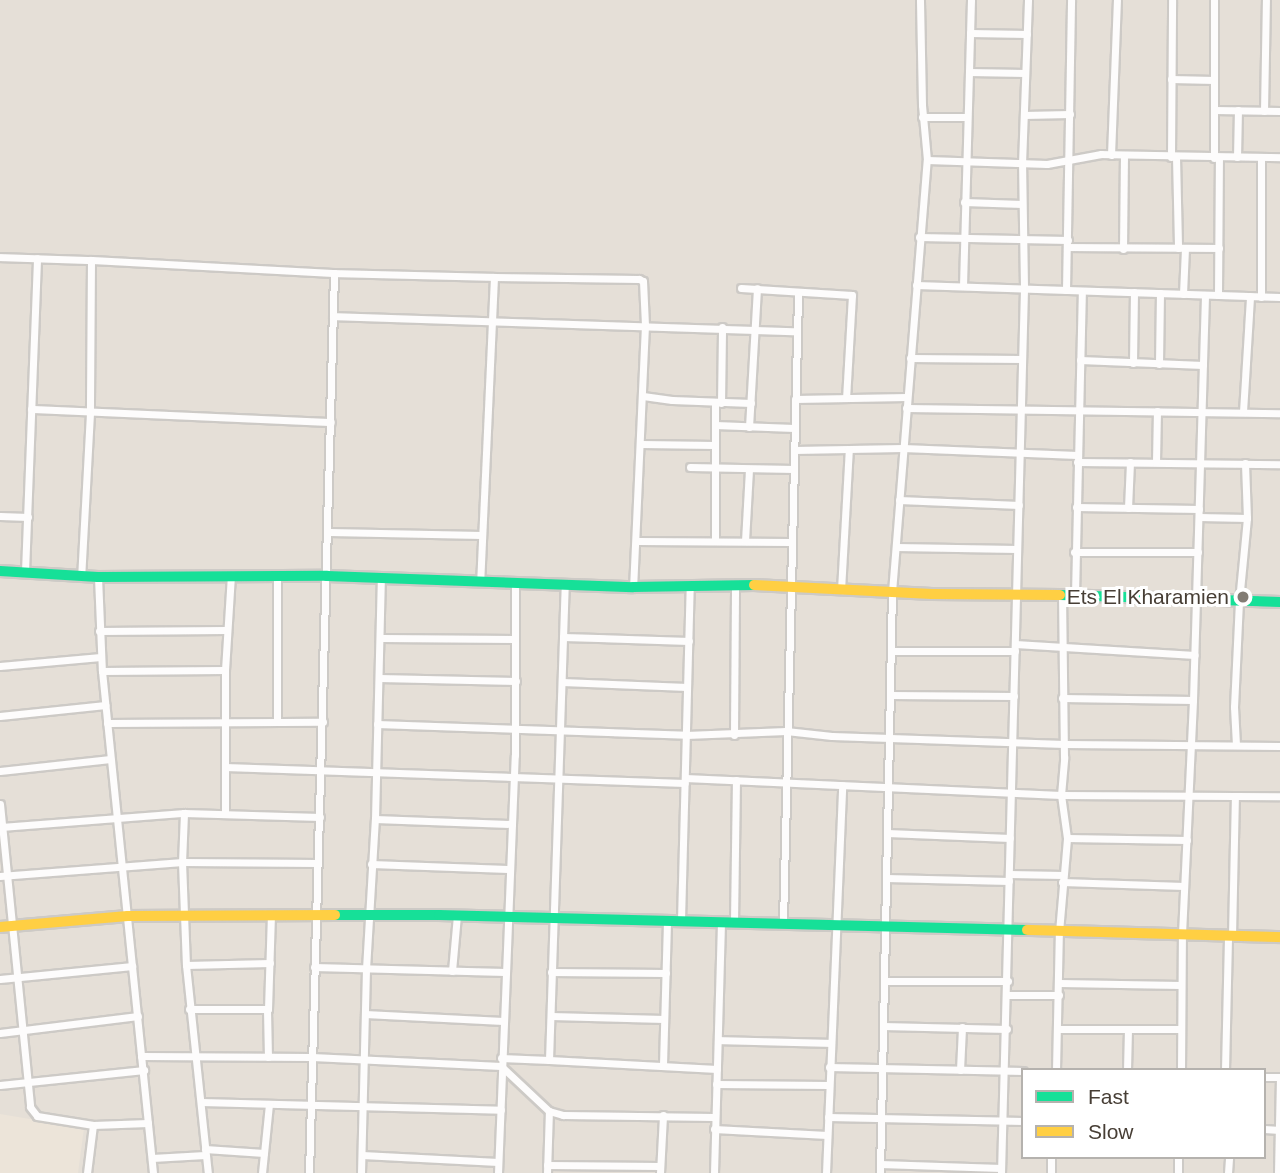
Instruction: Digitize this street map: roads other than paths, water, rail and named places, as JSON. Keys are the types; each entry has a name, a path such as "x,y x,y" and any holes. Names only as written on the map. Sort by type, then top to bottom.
{"main road":[{"path":"0,571 81,577 327,576 633,587 789,585 892,592 1074,595 1280,603"},
{"path":"0,927 128,916 457,915 721,921 1008,932 1280,937"}],"street":[{"path":"920,0 922,117 927,160 892,592 880,1169 1001,1170 1008,995 1024,287 1022,164 1028,0"},
{"path":"963,286 971,0"},
{"path":"1066,290 1071,0"},
{"path":"1111,155 1116,0"},
{"path":"1172,0 1171,79 1183,293"},
{"path":"1214,0 1218,295"},
{"path":"1264,111 1266,0"},
{"path":"970,33 1027,34"},
{"path":"969,72 1025,73"},
{"path":"1171,79 1214,80"},
{"path":"1214,110 1280,111"},
{"path":"1237,158 1238,110"},
{"path":"1024,115 1070,114"},
{"path":"922,117 967,117"},
{"path":"927,160 1022,164 1070,160 1091,155 1280,157"},
{"path":"1123,249 1124,155"},
{"path":"1261,157 1261,297"},
{"path":"964,202 1022,204"},
{"path":"919,237 1023,239 1123,249 1219,248"},
{"path":"0,257 334,273 639,279 646,287 633,587"},
{"path":"25,572 37,258"},
{"path":"81,577 90,413 91,260"},
{"path":"309,1173 329,532 334,273"},
{"path":"480,581 494,277"},
{"path":"916,285 1280,297"},
{"path":"749,427 757,288"},
{"path":"741,289 852,295 846,398"},
{"path":"1074,595 1082,290"},
{"path":"1133,362 1134,292"},
{"path":"1159,364 1160,293"},
{"path":"783,923 798,294"},
{"path":"1181,1068 1182,934 1195,654 1206,295"},
{"path":"1244,412 1250,296"},
{"path":"333,316 797,331"},
{"path":"715,541 715,425 722,327"},
{"path":"909,358 1022,359"},
{"path":"1080,360 1203,365"},
{"path":"643,396 718,403 751,403"},
{"path":"795,399 907,397"},
{"path":"906,408 1280,414"},
{"path":"32,410 331,422"},
{"path":"1156,463 1157,411"},
{"path":"715,425 794,428"},
{"path":"641,444 715,445"},
{"path":"794,450 904,448 1130,462 1280,464"},
{"path":"841,590 849,449"},
{"path":"1128,508 1130,462"},
{"path":"1236,745 1234,707 1239,601 1247,518 1245,463"},
{"path":"690,467 794,469"},
{"path":"745,541 748,470"},
{"path":"899,500 1019,505"},
{"path":"1076,507 1128,508 1247,518"},
{"path":"0,516 28,517"},
{"path":"329,532 482,535"},
{"path":"637,541 791,542"},
{"path":"896,547 1017,549"},
{"path":"1074,552 1198,552"},
{"path":"225,814 225,670 231,575"},
{"path":"277,576 277,722"},
{"path":"98,577 105,705 153,1173"},
{"path":"362,1173 365,1106 363,1059 375,819 381,580"},
{"path":"498,1173 516,728 515,582"},
{"path":"549,1060 561,778 565,585"},
{"path":"681,920 690,585"},
{"path":"734,735 735,585"},
{"path":"1056,1068 1059,932 1067,838 1061,795 1064,744 1062,595"},
{"path":"99,631 227,630"},
{"path":"563,637 689,641"},
{"path":"380,638 515,639"},
{"path":"891,651 1063,646 1195,654"},
{"path":"0,666 101,657"},
{"path":"102,671 225,670"},
{"path":"379,678 516,681"},
{"path":"562,682 687,687"},
{"path":"890,695 1014,696"},
{"path":"1062,698 1193,700"},
{"path":"0,716 105,705"},
{"path":"107,723 323,722"},
{"path":"377,724 686,736 786,731 1064,744 1280,746"},
{"path":"0,771 110,759"},
{"path":"225,767 561,778 736,780 1061,795 1280,796"},
{"path":"733,922 736,780"},
{"path":"826,1173 842,785"},
{"path":"1225,1068 1235,796"},
{"path":"0,804 4,875 13,925 16,976 33,1114 58,1121 93,1125 148,1123"},
{"path":"2,827 184,813 320,817"},
{"path":"184,813 181,862 186,965 208,1173"},
{"path":"375,819 512,824"},
{"path":"887,833 1010,838"},
{"path":"1067,838 1187,840"},
{"path":"4,875 181,862 318,863"},
{"path":"371,864 510,869"},
{"path":"886,878 1062,878 1184,886"},
{"path":"268,1056 271,915"},
{"path":"452,971 457,915"},
{"path":"663,1066 667,920"},
{"path":"713,1173 721,921"},
{"path":"186,965 270,963"},
{"path":"0,979 132,966"},
{"path":"314,967 505,972"},
{"path":"551,972 666,973"},
{"path":"884,981 1008,981"},
{"path":"1059,983 1181,985"},
{"path":"1008,995 1059,995"},
{"path":"189,1009 267,1010"},
{"path":"365,1014 503,1021"},
{"path":"0,1033 138,1016"},
{"path":"551,1016 664,1019"},
{"path":"883,1026 1007,1029"},
{"path":"960,1070 962,1027"},
{"path":"1058,1029 1181,1030"},
{"path":"1127,1068 1128,1029"},
{"path":"718,1040 830,1043"},
{"path":"141,1056 268,1056 501,1062 549,1060 717,1069"},
{"path":"501,1062 549,1111 572,1116 714,1116"},
{"path":"829,1067 1021,1072"},
{"path":"0,1085 144,1070"},
{"path":"1278,1173 1280,1078"},
{"path":"716,1084 829,1085"},
{"path":"201,1102 501,1111"},
{"path":"262,1173 269,1104"},
{"path":"549,1111 547,1169 660,1169 663,1115"},
{"path":"828,1117 1021,1121"},
{"path":"87,1173 93,1125"},
{"path":"714,1129 827,1135"},
{"path":"152,1158 205,1152 264,1153"},
{"path":"362,1156 498,1162"}],"place":[{"name":"Ets El Kharamien","path":"1243,597"}]}
